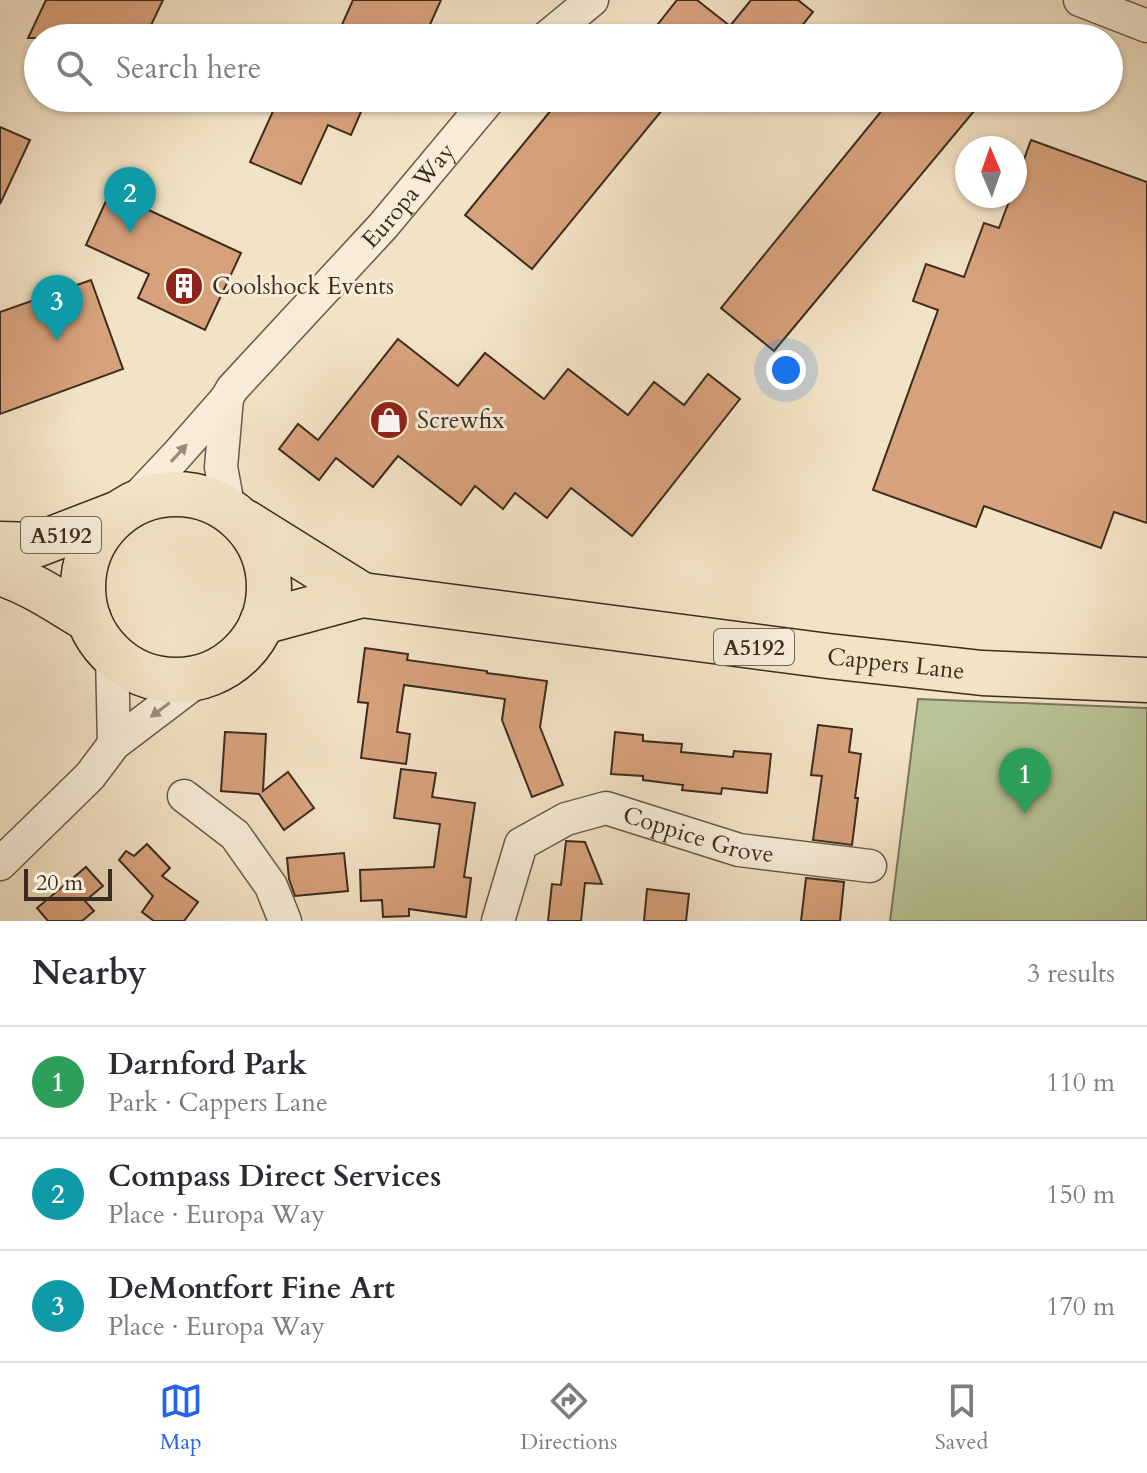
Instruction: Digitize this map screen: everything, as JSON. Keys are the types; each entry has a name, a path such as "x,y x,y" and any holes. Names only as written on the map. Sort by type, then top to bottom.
{"highway":[{"path":"179,493 205,498 233,513 255,538 266,565 269,594 262,622 251,642 221,668 205,675 181,679 156,677 132,669 100,637 82,591 86,562 98,534 124,509 153,496 179,493"},
{"name":"A5192","path":"0,544 36,545 124,509"},
{"name":"Cappers Lane","path":"233,513 362,595"},
{"name":"A5192","path":"0,573 34,588 100,637"},
{"name":"Cappers Lane","path":"262,622 362,595 982,673 1147,680"}],"street":[{"path":"563,24 592,0"},
{"path":"1080,0 1147,26"},
{"name":"Europa Way","path":"124,509 177,455 232,389 383,226 478,112"},
{"path":"227,398 221,467 233,513"},
{"path":"100,637 114,744"},
{"path":"0,864 90,776 114,744 205,675"},
{"path":"184,796 235,835 271,886 285,921"},
{"name":"Coppice Grove","path":"498,921 521,844 566,819 606,808 739,850 870,866"}],"green space":[{"path":"918,699 1147,708 1147,921 890,921"}],"building":[{"path":"46,0 163,0 152,24 35,24"},
{"path":"353,0 441,0 430,24 342,24"},
{"path":"677,0 697,0 727,24 658,24"},
{"path":"751,0 798,0 813,12 803,24 732,24"},
{"path":"273,112 361,112 351,135 328,125 301,184 250,162"},
{"path":"550,112 661,112 532,269 465,215"},
{"path":"881,112 973,112 774,351 721,308"},
{"path":"0,127 30,140 0,204"},
{"path":"1031,140 1147,182 1147,523 1114,512 1101,548 984,506 976,527 873,490 938,310 913,301 926,264 964,277 984,223 999,228 1006,208 1027,208 1027,151"},
{"name":"Coolshock Events","path":"110,192 241,253 205,330 138,298 149,274 86,245"},
{"path":"91,280 123,369 0,414 0,312"},
{"path":"398,339 458,386 485,353 544,399 568,369 628,415 654,382 684,405 708,374 740,399 632,536 571,488 547,518 515,493 503,509 475,486 461,505 398,456 373,487 336,458 319,480 279,449 298,424 318,440"},
{"path":"365,648 408,654 407,660 547,681 540,727 563,785 532,797 502,720 505,699 404,685 397,732 410,734 406,764 361,758 368,703 358,702"},
{"path":"818,725 852,729 849,752 861,754 852,845 813,840 822,776 811,775"},
{"path":"225,732 266,734 263,791 288,772 314,808 284,830 259,794 221,791"},
{"path":"615,732 643,735 643,741 682,744 681,752 733,757 734,751 771,754 767,793 722,788 721,794 682,790 683,785 643,780 643,776 611,774"},
{"path":"401,769 436,773 432,797 475,803 464,877 471,878 466,917 409,909 409,916 383,917 382,900 361,901 360,870 434,867 440,824 394,818"},
{"path":"566,841 585,842 602,884 585,883 581,921 548,921 552,884 561,885"},
{"path":"147,844 170,868 162,876 198,902 184,921 154,921 142,912 153,896 119,860 126,851 134,856"},
{"path":"344,853 348,891 295,896 287,858"},
{"path":"86,867 103,886 85,901 94,911 82,921 48,921 37,908"},
{"path":"806,878 844,882 840,921 801,921"},
{"path":"647,889 689,894 686,921 644,921"}],"place":[{"name":"Compass Direct Services","path":"130,233"},
{"name":"Coolshock Events","path":"184,286"},
{"name":"DeMontfort Fine Art","path":"57,341"},
{"name":"Screwfix","path":"389,420"},
{"name":"Darnford Park","path":"1025,814"}]}
